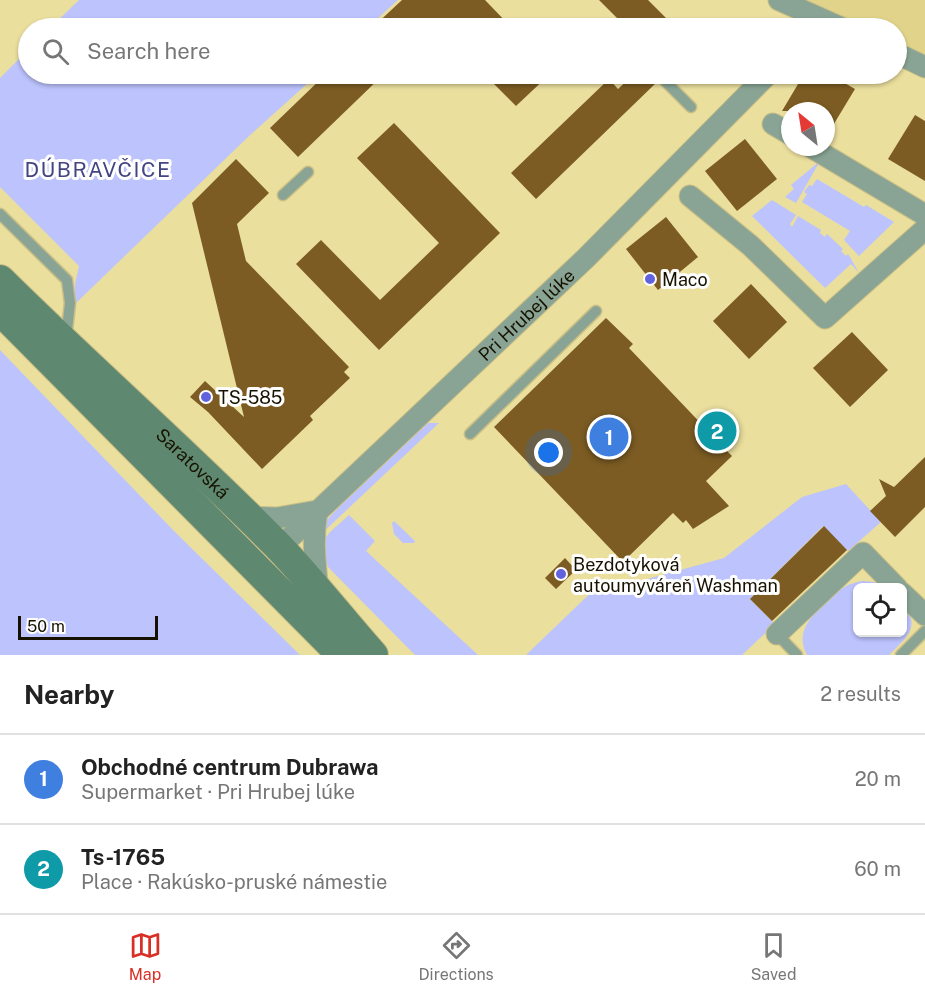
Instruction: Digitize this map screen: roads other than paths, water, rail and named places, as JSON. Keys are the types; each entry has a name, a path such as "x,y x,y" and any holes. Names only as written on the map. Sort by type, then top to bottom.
{"main road":[{"name":"Saratovská","path":"0,280 65,345 182,451 279,548 373,655"},
{"name":"Saratovská","path":"0,309 342,655"},
{"path":"236,547 279,548 269,580"}],"street":[{"path":"779,0 808,18"},
{"path":"907,58 925,67"},
{"name":"Pri Hrubej lúke","path":"279,548 586,258 758,84"},
{"path":"826,156 925,215"},
{"path":"690,196 751,246 825,318 925,229"},
{"path":"248,517 278,518 317,511 314,552 318,593"},
{"path":"777,634 863,553 892,583"},
{"path":"907,597 925,615"}],"lane":[{"path":"668,84 691,108"},
{"path":"283,195 308,172"},
{"path":"0,214 67,280 70,303 65,345"},
{"path":"470,434 596,311"},
{"path":"901,655 925,631"},
{"path":"777,634 797,655"}],"place":[{"name":"Maco","path":"650,279"},
{"name":"TS-585","path":"206,397"},
{"name":"Ts-1765","path":"717,431"},
{"name":"Obchodné centrum Dubrawa","path":"609,437"},
{"name":"Bezdotyková autoumyváreň Washman","path":"561,574"}],"district":[{"name":"DÚBRAVČICE","path":"98,169"}]}
